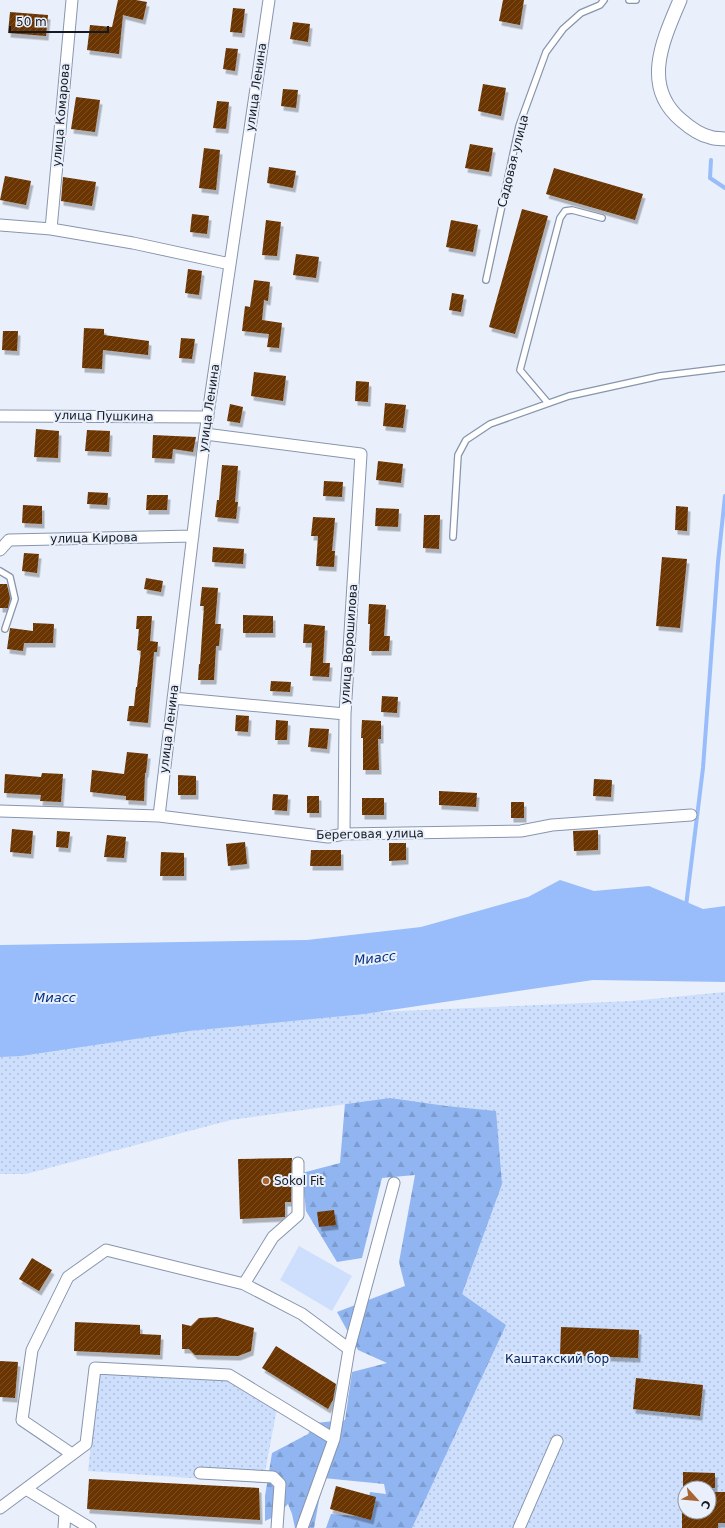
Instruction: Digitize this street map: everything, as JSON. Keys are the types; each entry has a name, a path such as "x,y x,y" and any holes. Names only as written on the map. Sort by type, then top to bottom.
{"street":[{"name":"улица Комарова","path":"51,229 68,0"},
{"name":"улица Ленина","path":"159,816 205,434 268,0"},
{"path":"680,0 662,48 658,71 661,95 672,112 688,126 710,137 725,138"},
{"path":"0,225 51,229 133,243 230,264"},
{"name":"улица Пушкина","path":"0,416 208,418"},
{"name":"улица Ворошилова","path":"205,434 361,454 345,714 344,834"},
{"name":"улица Кирова","path":"0,550 9,540 193,536"},
{"path":"173,698 345,714"},
{"name":"Береговая улица","path":"0,811 159,816 328,837 344,834 521,831 552,824 691,815"},
{"path":"244,1284 273,1237 298,1215 298,1163"},
{"path":"302,1528 334,1439 349,1348 394,1183"},
{"path":"72,1454 22,1420 32,1350 68,1277 106,1250 244,1284 302,1314 349,1348"},
{"path":"0,1508 86,1444 95,1368 229,1375 334,1439"},
{"path":"519,1528 557,1440"},
{"path":"200,1473 273,1477 280,1484 276,1528"},
{"path":"26,1489 90,1528"},
{"path":"64,1528 65,1513"}],"lane":[{"name":"Садовая улица","path":"486,280 519,126 546,52 563,28 581,13 600,5 604,0"},
{"path":"629,0 636,0"},
{"path":"548,403 520,370 560,218 565,211 572,210 602,218"},
{"path":"453,537 458,455 466,440 490,424 569,396 660,376 725,368"},
{"path":"0,571 10,577 15,599 5,629"}],"green space":[{"name":"Каштакский бор","path":"725,992 725,1528 412,1528 506,1325 462,1294 502,1184 496,1111 390,1098 231,1120 26,1174 0,1174 0,1028 631,1001"},
{"name":"Каштакский бор","path":"672,1014 725,1528 326,1528 331,1514 366,1517 370,1492 386,1494 384,1484 323,1478 314,1528 295,1528 288,1504 276,1516 265,1521 265,1496 272,1453 308,1434 315,1423 345,1420 352,1372 387,1363 358,1350 337,1312 405,1286 399,1262 415,1175 382,1178 362,1258 337,1262 306,1211 302,1173 340,1163 347,1079"},
{"path":"299,1246 352,1276 332,1311 280,1280"},
{"path":"99,1372 228,1379 277,1408 263,1483 88,1471"}],"water":[{"name":"Миасс","path":"560,880 594,891 649,886 703,909 725,906 725,982 593,980 364,1014 189,1031 21,1056 0,1057 0,945 307,940 421,927 528,897"}],"building":[{"path":"118,0 136,0 147,2 143,20 123,15 119,54 87,50 90,25 112,27"},
{"path":"503,0 524,0 520,25 499,21"},
{"path":"233,8 245,9 242,33 230,32"},
{"path":"10,12 48,15 46,36 8,33"},
{"path":"293,22 310,24 308,42 290,39"},
{"path":"226,48 238,49 235,71 223,69"},
{"path":"483,84 506,88 501,116 478,111"},
{"path":"283,89 298,90 296,108 281,106"},
{"path":"76,97 100,100 95,132 71,129"},
{"path":"217,101 229,102 226,129 213,128"},
{"path":"470,144 493,148 489,172 465,168"},
{"path":"204,148 220,150 216,190 199,188"},
{"path":"269,167 296,171 293,188 267,183"},
{"path":"554,168 643,194 635,220 546,194"},
{"path":"5,176 31,181 26,205 0,200"},
{"path":"63,177 96,182 92,206 61,201"},
{"path":"522,209 548,216 515,334 489,327"},
{"path":"192,214 209,216 207,234 190,232"},
{"path":"266,220 281,222 277,256 262,255"},
{"path":"451,220 478,225 473,252 446,247"},
{"path":"296,254 319,257 316,278 293,275"},
{"path":"188,269 202,271 199,295 185,293"},
{"path":"254,280 270,282 268,301 264,300 262,320 282,323 279,348 267,347 269,334 242,331 245,306 250,307"},
{"path":"452,293 464,295 461,312 449,310"},
{"path":"84,328 104,329 104,335 149,341 148,355 103,350 102,369 82,368"},
{"path":"3,331 18,331 17,351 2,350"},
{"path":"181,338 195,339 192,359 179,358"},
{"path":"254,372 286,376 283,401 251,396"},
{"path":"356,381 369,382 368,402 355,401"},
{"path":"385,403 406,405 403,428 383,426"},
{"path":"230,404 243,407 240,423 227,421"},
{"path":"36,429 59,431 58,458 34,457"},
{"path":"87,430 110,431 109,452 85,451"},
{"path":"153,435 196,437 193,452 173,449 172,459 152,458"},
{"path":"378,461 403,464 401,483 376,480"},
{"path":"222,465 238,466 235,502 238,502 236,519 215,517 217,500 219,500"},
{"path":"324,481 343,482 342,497 323,496"},
{"path":"88,492 108,493 107,505 87,504"},
{"path":"147,495 168,495 167,510 146,510"},
{"path":"23,505 42,506 42,524 22,523"},
{"path":"676,506 688,507 687,531 675,530"},
{"path":"376,508 399,509 398,527 375,526"},
{"path":"424,515 440,515 439,549 423,548"},
{"path":"313,517 335,518 332,551 335,551 334,567 316,566 318,536 311,536"},
{"path":"213,547 244,549 243,564 212,562"},
{"path":"24,553 39,554 37,573 22,571"},
{"path":"662,557 687,559 680,628 656,626"},
{"path":"146,578 163,581 161,592 144,589"},
{"path":"0,584 7,584 10,598 8,608 0,608"},
{"path":"202,587 218,588 215,624 221,624 219,646 216,646 214,680 198,680 204,606 200,606"},
{"path":"369,604 386,605 384,636 390,636 389,651 369,651"},
{"path":"243,615 273,616 273,633 243,633"},
{"path":"137,616 152,616 150,641 158,642 157,652 154,652 148,723 127,721 129,706 134,706 141,651 137,650 139,629 136,629"},
{"path":"33,623 54,624 53,643 24,643 23,651 7,649 10,628 33,631"},
{"path":"304,624 325,626 323,663 330,663 329,677 310,676 312,643 303,643"},
{"path":"271,681 291,682 290,692 270,691"},
{"path":"382,696 398,697 397,713 381,712"},
{"path":"236,715 249,716 248,732 235,731"},
{"path":"276,720 288,721 287,740 275,740"},
{"path":"362,720 381,721 381,739 378,739 379,770 363,770 363,738 361,738"},
{"path":"310,728 329,729 327,749 308,747"},
{"path":"127,752 148,754 145,773 144,801 126,800 126,796 90,792 92,770 124,774"},
{"path":"42,773 63,774 61,802 40,801 41,795 4,793 5,774 41,777"},
{"path":"178,775 196,776 196,795 178,795"},
{"path":"594,779 612,780 611,797 593,796"},
{"path":"439,791 477,793 476,807 439,805"},
{"path":"273,794 288,795 287,811 272,810"},
{"path":"307,796 319,796 319,813 307,813"},
{"path":"362,798 384,798 384,815 362,815"},
{"path":"511,802 524,802 524,818 511,818"},
{"path":"12,829 33,831 31,854 10,852"},
{"path":"598,830 598,850 574,851 573,831"},
{"path":"57,831 70,832 68,848 56,847"},
{"path":"107,835 126,837 124,858 104,857"},
{"path":"245,842 247,864 228,866 226,844"},
{"path":"389,843 406,843 406,860 389,861"},
{"path":"311,850 341,850 341,866 310,866"},
{"path":"161,852 184,853 184,876 160,876"},
{"name":"Sokol Fit","path":"292,1158 291,1202 285,1202 285,1217 240,1219 238,1159"},
{"path":"334,1210 336,1225 319,1227 317,1212"},
{"path":"32,1258 52,1270 39,1291 19,1279"},
{"path":"217,1317 254,1328 251,1351 238,1356 195,1355 189,1349 182,1349 182,1324 191,1326 199,1318"},
{"path":"75,1322 140,1325 140,1334 161,1335 160,1355 74,1351"},
{"path":"561,1327 639,1330 638,1358 560,1355"},
{"path":"276,1346 336,1384 333,1400 328,1409 262,1368"},
{"path":"0,1361 18,1362 15,1398 0,1397"},
{"path":"636,1378 703,1385 700,1416 633,1409"},
{"path":"683,1472 715,1473 715,1480 683,1480"},
{"path":"89,1479 259,1488 260,1520 87,1509"},
{"path":"336,1486 376,1497 371,1520 330,1509"},
{"path":"717,1492 725,1492 725,1523 718,1523 718,1528 682,1528 682,1520 717,1520"}],"waterway":[{"path":"711,160 710,178 725,188"},
{"path":"686,906 703,768 718,562 725,496"}],"place":[{"name":"Sokol Fit","path":"266,1181"}]}
